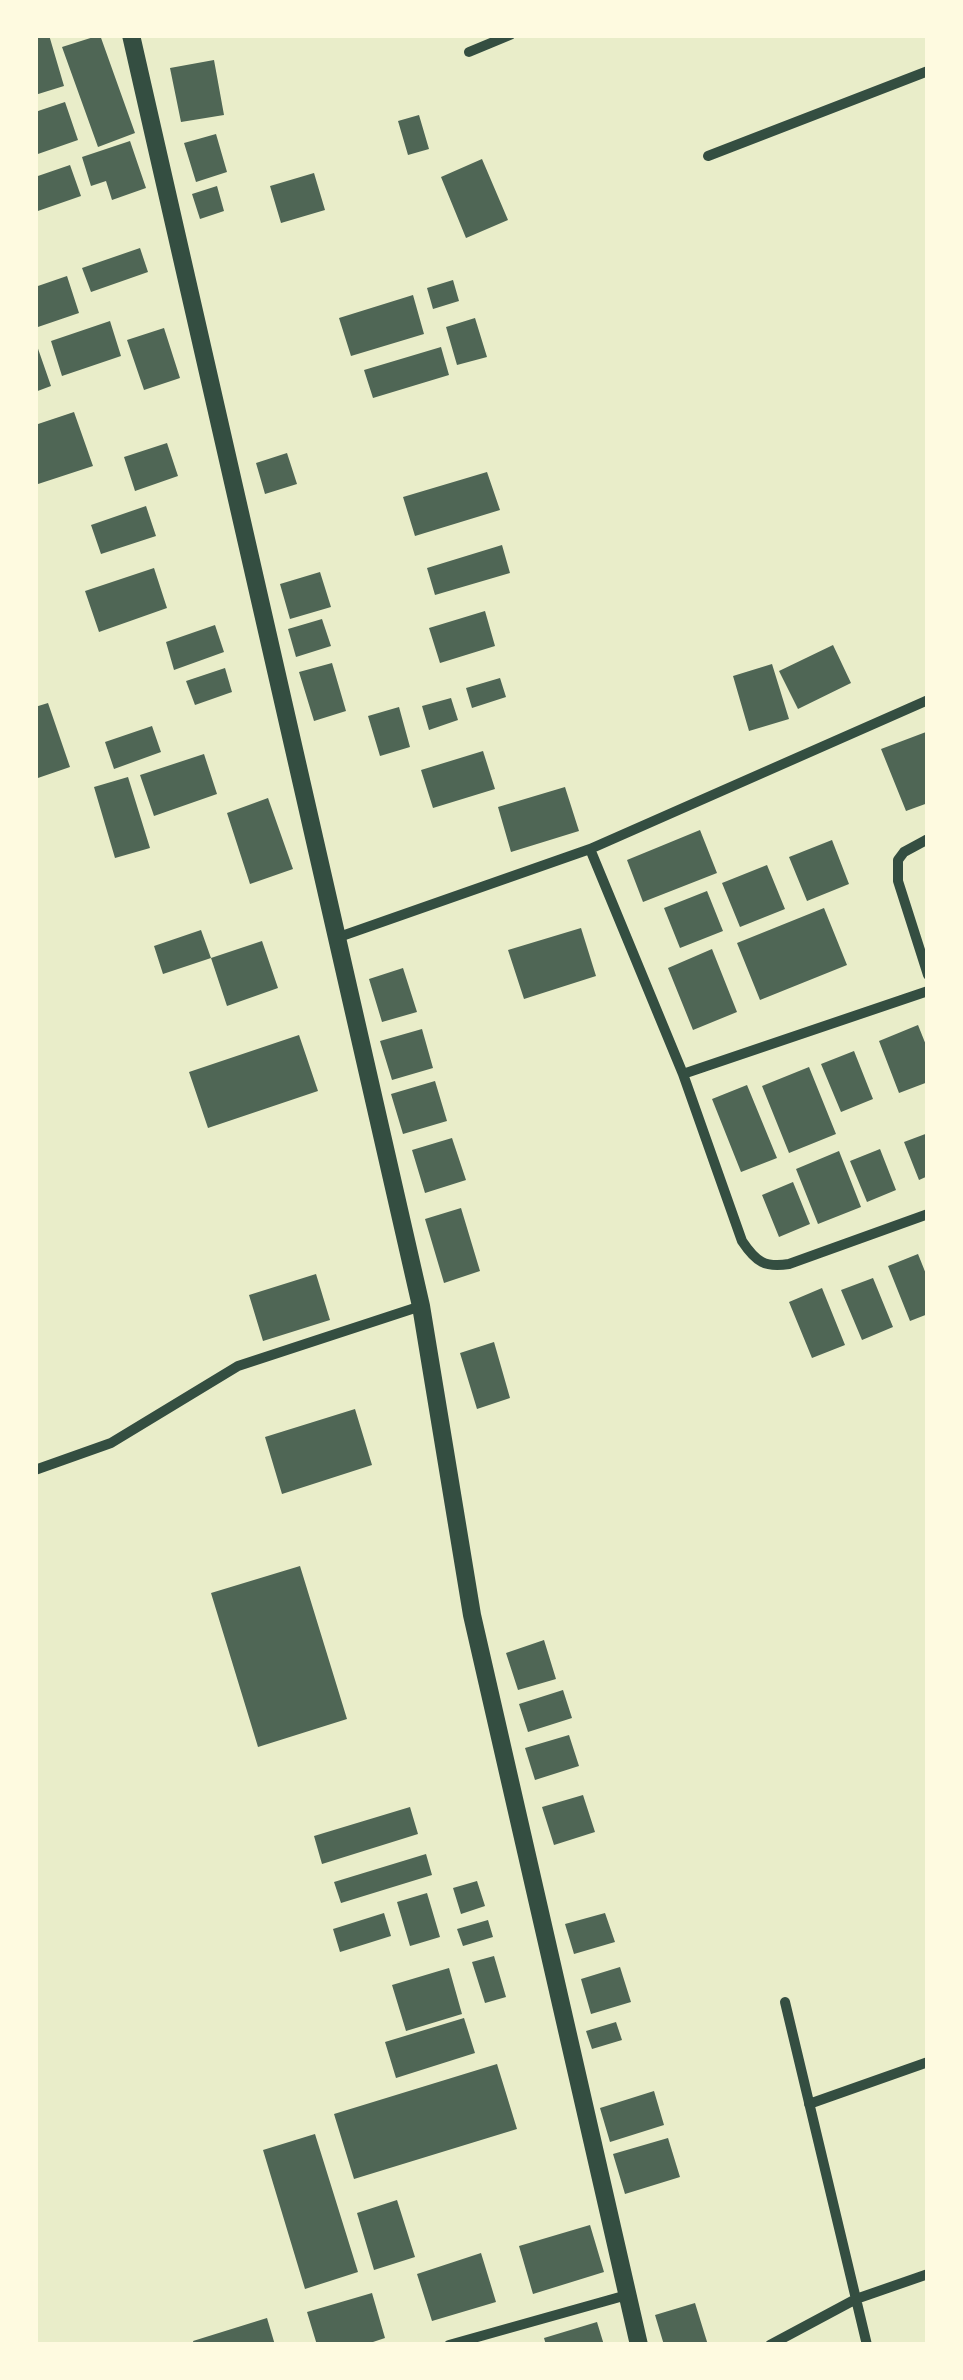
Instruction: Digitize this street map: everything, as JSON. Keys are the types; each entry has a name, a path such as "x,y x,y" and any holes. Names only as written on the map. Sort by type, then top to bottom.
{"street":[{"path":"130,35 421,1306 472,1615 639,2345"},
{"path":"469,52 510,35"},
{"path":"708,156 928,71"},
{"path":"338,938 590,849 928,700"},
{"path":"928,839 904,852 896,870 928,975"},
{"path":"590,849 683,1074 742,1241 754,1259 769,1267 790,1264 928,1214"},
{"path":"683,1074 928,991"},
{"path":"35,1470 111,1443 238,1366 421,1306"},
{"path":"785,2002 868,2345"},
{"path":"809,2104 928,2062"},
{"path":"770,2345 856,2298 928,2274"},
{"path":"450,2345 627,2295"}],"building":[{"path":"35,35 49,35 64,86 35,95"},
{"path":"100,35 135,133 98,147 62,47"},
{"path":"214,60 224,115 181,122 170,68"},
{"path":"65,102 78,140 35,155 35,112"},
{"path":"419,115 429,149 408,155 398,121"},
{"path":"216,134 227,172 196,182 184,143"},
{"path":"130,141 146,188 112,200 106,181 91,186 82,157"},
{"path":"482,159 508,220 466,238 441,177"},
{"path":"70,165 81,196 35,212 35,177"},
{"path":"314,173 325,210 281,223 270,186"},
{"path":"217,186 224,211 200,219 192,194"},
{"path":"140,248 148,272 91,292 82,268"},
{"path":"67,276 79,313 35,328 35,287"},
{"path":"453,280 459,301 433,309 427,288"},
{"path":"413,295 424,334 351,356 339,318"},
{"path":"475,318 487,357 457,365 446,327"},
{"path":"110,321 121,356 62,376 51,341"},
{"path":"164,328 180,378 144,390 127,340"},
{"path":"35,340 51,386 35,392"},
{"path":"441,347 449,375 373,398 364,370"},
{"path":"74,412 93,466 35,485 35,425"},
{"path":"167,443 178,476 135,491 124,457"},
{"path":"287,453 297,484 265,494 256,463"},
{"path":"487,472 500,510 415,536 403,497"},
{"path":"146,506 156,536 101,554 91,525"},
{"path":"502,545 510,573 435,595 427,568"},
{"path":"154,568 167,608 99,632 85,591"},
{"path":"320,572 331,607 290,619 280,584"},
{"path":"485,611 495,646 440,663 429,628"},
{"path":"322,619 331,646 296,657 288,629"},
{"path":"215,625 224,652 174,670 166,642"},
{"path":"833,645 851,683 798,709 779,671"},
{"path":"332,663 346,711 314,721 299,672"},
{"path":"772,664 789,719 749,731 733,676"},
{"path":"225,668 232,692 195,705 186,681"},
{"path":"500,678 506,697 472,708 466,688"},
{"path":"451,698 458,720 429,730 422,706"},
{"path":"48,703 70,767 35,779 35,707"},
{"path":"399,707 410,747 380,756 368,716"},
{"path":"152,726 161,752 114,769 105,742"},
{"path":"926,732 928,803 906,811 881,749"},
{"path":"483,751 495,789 433,808 421,770"},
{"path":"204,754 217,794 154,816 140,775"},
{"path":"128,777 150,848 115,858 94,787"},
{"path":"565,787 579,831 511,852 498,807"},
{"path":"268,798 293,869 250,884 227,813"},
{"path":"700,830 717,873 643,902 627,860"},
{"path":"832,840 849,884 807,901 789,857"},
{"path":"767,865 785,909 740,927 722,883"},
{"path":"707,891 723,931 680,948 664,908"},
{"path":"824,908 847,965 760,1000 737,943"},
{"path":"581,928 596,976 524,999 508,950"},
{"path":"201,930 211,958 163,974 154,946"},
{"path":"262,941 278,988 227,1006 211,958"},
{"path":"712,949 737,1012 693,1030 668,968"},
{"path":"403,968 417,1012 382,1022 369,979"},
{"path":"918,1025 928,1050 928,1082 899,1093 879,1041"},
{"path":"422,1029 433,1068 392,1080 380,1041"},
{"path":"299,1035 318,1091 208,1128 189,1072"},
{"path":"854,1051 873,1099 841,1112 821,1064"},
{"path":"809,1067 836,1134 789,1153 762,1086"},
{"path":"435,1081 447,1121 403,1134 391,1094"},
{"path":"747,1085 777,1158 741,1172 712,1099"},
{"path":"928,1133 928,1176 919,1180 904,1142"},
{"path":"452,1138 466,1180 425,1193 412,1150"},
{"path":"880,1149 896,1190 867,1202 850,1161"},
{"path":"839,1151 861,1207 818,1224 796,1169"},
{"path":"793,1182 810,1224 779,1237 762,1195"},
{"path":"461,1208 480,1271 444,1283 425,1219"},
{"path":"918,1254 928,1279 928,1314 910,1321 888,1266"},
{"path":"316,1274 330,1320 263,1341 249,1295"},
{"path":"873,1278 893,1327 862,1340 841,1290"},
{"path":"822,1288 845,1345 812,1358 789,1302"},
{"path":"494,1342 510,1398 477,1409 460,1353"},
{"path":"355,1409 372,1465 282,1494 265,1437"},
{"path":"300,1566 347,1719 258,1747 211,1593"},
{"path":"544,1640 556,1679 518,1690 506,1653"},
{"path":"563,1690 572,1718 528,1732 519,1704"},
{"path":"569,1735 579,1766 535,1780 525,1748"},
{"path":"583,1795 595,1832 554,1845 542,1807"},
{"path":"410,1807 418,1834 322,1864 314,1836"},
{"path":"426,1854 432,1875 341,1903 334,1882"},
{"path":"477,1881 485,1906 461,1914 453,1888"},
{"path":"427,1893 440,1937 410,1946 397,1902"},
{"path":"384,1913 391,1936 340,1952 333,1929"},
{"path":"605,1913 615,1942 574,1954 565,1924"},
{"path":"488,1920 493,1937 463,1946 457,1929"},
{"path":"494,1956 506,1997 485,2003 472,1962"},
{"path":"620,1967 631,2002 591,2014 581,1979"},
{"path":"449,1968 462,2014 406,2031 392,1985"},
{"path":"464,2018 475,2053 396,2078 385,2042"},
{"path":"616,2022 622,2040 592,2049 586,2031"},
{"path":"497,2064 517,2129 354,2179 334,2114"},
{"path":"654,2091 664,2125 610,2142 600,2108"},
{"path":"315,2134 358,2272 305,2289 263,2150"},
{"path":"668,2138 680,2177 625,2194 613,2154"},
{"path":"397,2200 415,2257 374,2270 357,2213"},
{"path":"590,2225 604,2272 533,2294 519,2246"},
{"path":"481,2253 496,2302 432,2321 417,2274"},
{"path":"372,2293 385,2338 364,2345 317,2345 307,2312"},
{"path":"695,2303 708,2345 664,2345 655,2315"},
{"path":"267,2318 275,2345 194,2345 193,2341"},
{"path":"597,2322 604,2345 546,2345 544,2338"}]}
